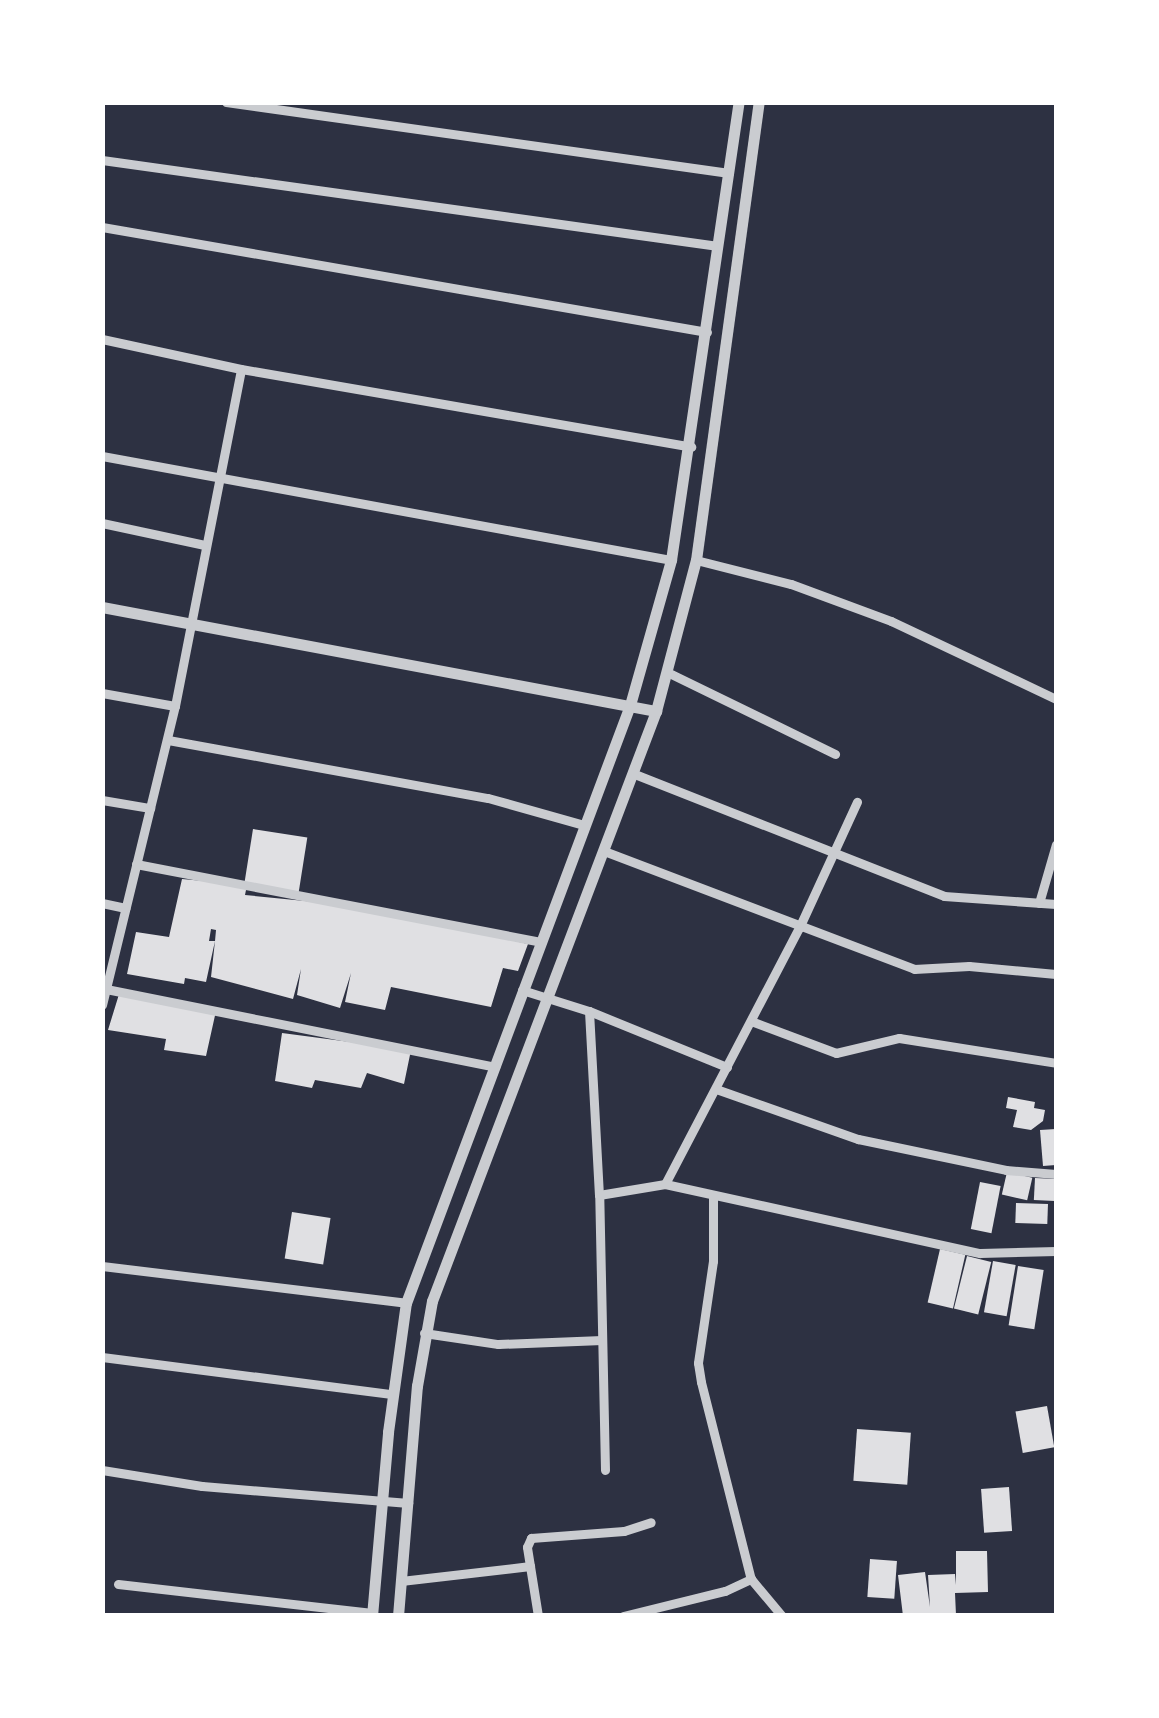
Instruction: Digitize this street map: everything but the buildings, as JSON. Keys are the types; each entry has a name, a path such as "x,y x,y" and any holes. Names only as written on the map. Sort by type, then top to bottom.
{"street":[{"path":"226,102 729,172"},
{"path":"118,1584 372,1614 392,1394 406,1303 630,705 670,560 696,413 739,102"},
{"path":"398,1616 424,1334 442,1270 656,711 696,560 720,416 760,102"},
{"path":"102,160 718,246"},
{"path":"102,227 707,332"},
{"path":"102,340 690,451 703,450 713,462"},
{"path":"102,1005 107,965 126,908 168,740 242,369"},
{"path":"696,413 706,424 720,416"},
{"path":"102,456 670,560"},
{"path":"102,524 206,545"},
{"path":"696,560 790,584 891,621 1056,699"},
{"path":"102,607 656,711"},
{"path":"667,672 835,754"},
{"path":"102,693 175,706"},
{"path":"168,740 488,798 584,824"},
{"path":"632,774 944,896 1056,904"},
{"path":"102,800 150,808"},
{"path":"665,1184 799,928 857,802"},
{"path":"1039,903 1054,863 1056,844"},
{"path":"604,851 799,928 914,968 970,966 1056,974"},
{"path":"136,864 540,942"},
{"path":"102,904 126,908"},
{"path":"106,989 495,1067"},
{"path":"522,990 588,1011 728,1066"},
{"path":"588,1011 598,1194 605,1470"},
{"path":"751,1022 836,1053 899,1038 1056,1063"},
{"path":"716,1089 876,1143 1006,1170 1056,1174"},
{"path":"598,1194 665,1184 980,1253 1056,1251"},
{"path":"713,1196 713,1261 698,1363 751,1579 782,1616"},
{"path":"102,1266 406,1303"},
{"path":"424,1334 511,1344 602,1340"},
{"path":"102,1357 392,1394"},
{"path":"102,1470 202,1486 408,1503"},
{"path":"538,1616 527,1544 532,1538 624,1531 650,1522"},
{"path":"400,1581 530,1566"},
{"path":"624,1616 666,1612 751,1579"}]}
